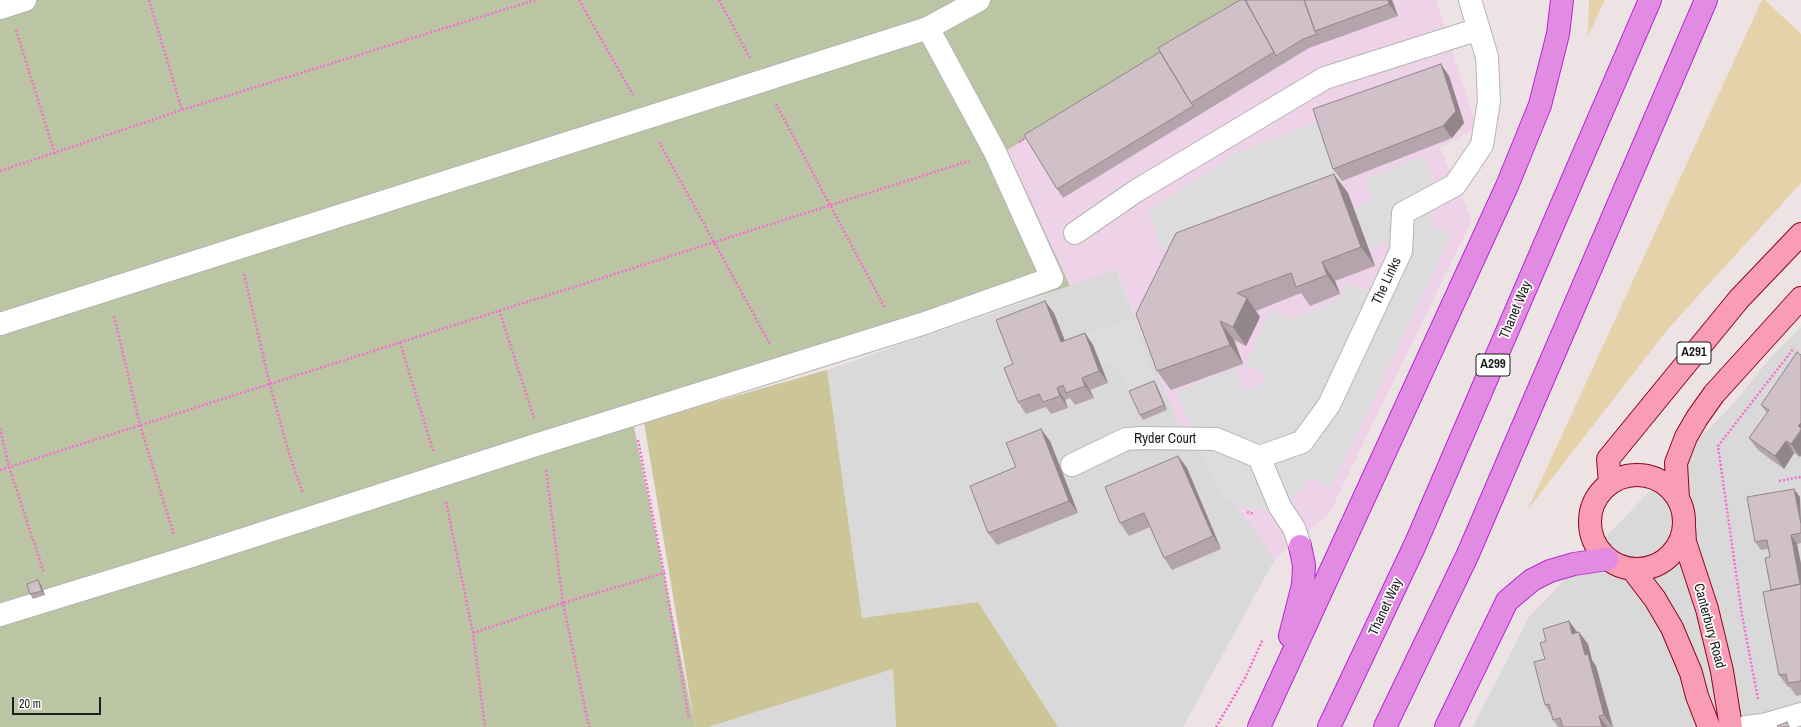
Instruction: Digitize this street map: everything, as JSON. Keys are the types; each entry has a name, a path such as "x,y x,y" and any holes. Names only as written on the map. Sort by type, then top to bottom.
{"highway":[{"path":"1259,727 1510,179 1540,105 1558,34 1562,0"},
{"name":"Thanet Way","path":"1329,727 1412,552 1650,0"},
{"path":"1385,727 1468,554 1706,0"},
{"path":"1274,695 1304,585 1304,565 1300,546"},
{"path":"1446,727 1507,601 1532,580 1550,571 1574,564 1607,559"}],"main road":[{"name":"A291","path":"1610,483 1608,458 1739,298 1801,234"},
{"path":"1678,499 1676,464 1686,437 1697,418 1714,394 1798,308"},
{"path":"1639,474 1655,478 1668,486 1678,499 1683,511 1684,525 1682,536 1676,548 1667,557 1651,566 1632,569 1619,566 1607,559 1597,548 1591,535 1589,520 1592,506 1599,492 1610,483 1626,476 1639,474"},
{"name":"Canterbury Road","path":"1684,525 1685,542 1707,608 1722,671 1731,727"},
{"path":"1632,569 1654,599 1672,628 1691,673 1697,696 1709,727"}],"street":[{"path":"0,324 928,28 980,0"},
{"name":"The Links","path":"1259,457 1302,442 1329,405 1401,251 1403,213 1454,185 1482,145 1489,101 1487,57 1470,0"},
{"path":"0,615 182,559 441,477 542,443 633,416 897,332 1052,278 995,152 928,28"},
{"path":"1075,233 1136,191 1326,78 1479,29"},
{"name":"Ryder Court","path":"1072,465 1126,439 1142,438 1216,439 1259,457"},
{"path":"1259,457 1280,507 1294,528 1300,546"},
{"path":"1754,726 1801,714"}],"path":[{"path":"149,0 182,110"},
{"path":"0,171 55,154 182,110 535,0"},
{"path":"579,0 782,368"},
{"path":"719,0 831,205 897,332"},
{"path":"1241,4 1248,0"},
{"path":"11,4 55,154"},
{"path":"0,470 270,385 499,310 713,244 995,152 1006,150 1033,133"},
{"path":"237,248 270,385 291,460 311,518"},
{"path":"108,290 140,425 182,559"},
{"path":"499,310 542,443 563,603 589,727"},
{"path":"400,342 441,477 473,633 485,727"},
{"path":"1754,726 1742,615 1718,446 1796,345"},
{"path":"633,416 664,573 689,719"},
{"path":"0,428 9,467 52,599"},
{"path":"1779,481 1801,477"},
{"path":"1247,512 1259,516"},
{"path":"473,633 563,603 664,573"},
{"path":"1216,727 1245,678 1264,637"}],"shaded area":[{"path":"1264,0 1436,0 1477,127 1440,148 1472,220 1329,514 1275,559 1178,423 1116,269 1070,286 1006,150"},
{"path":"1589,0 1605,0 1588,36"},
{"path":"1762,0 1765,0 1801,34 1801,183 1668,329 1528,509"},
{"path":"1321,121 1342,181 1162,249 1148,211 1241,150"},
{"path":"1424,156 1432,177 1430,225 1451,235 1331,488 1309,477 1293,498 1282,505 1269,509 1256,510 1243,508 1222,495 1214,484 1177,391 1235,368 1244,391 1261,384 1266,373 1246,364 1271,309 1292,319 1337,301 1347,282 1367,292 1387,252 1389,242 1368,249 1353,208 1373,200 1365,179"},
{"path":"1115,269 1178,423 1275,559 1183,727 1058,727 978,602 862,618 827,370"},
{"path":"1133,317 1156,381 1128,392 1120,372 1091,355 1084,336"},
{"path":"1801,327 1801,727 1473,727 1529,617 1734,403 1771,357"},
{"path":"827,370 862,618 978,602 1058,727 896,727 893,669 708,727 695,727 644,422"},
{"path":"893,669 896,727 708,727"}],"green space":[{"path":"0,0 1264,0 1007,150 1070,286 644,422 633,423 695,727 0,727"}],"building":[{"path":"1240,0 1245,0 1274,52 1191,103 1158,48"},
{"path":"1304,0 1317,34 1303,39 1276,56 1246,1"},
{"path":"1304,0 1388,0 1389,4 1315,31"},
{"path":"1160,52 1193,106 1057,189 1024,135"},
{"path":"1441,64 1456,111 1443,126 1333,169 1313,109"},
{"path":"1334,174 1361,247 1322,262 1327,275 1296,287 1291,273 1237,293 1247,298 1233,327 1220,321 1230,345 1157,371 1136,314 1176,233"},
{"path":"1045,301 1061,342 1085,333 1099,371 1082,378 1085,386 1066,393 1063,385 1057,388 1060,396 1043,402 1039,394 1018,402 1004,368 1013,364 996,320"},
{"path":"1797,352 1801,355 1801,423 1798,426 1801,430 1791,444 1786,441 1775,456 1749,438 1769,410 1761,405"},
{"path":"1154,381 1164,405 1140,415 1129,391"},
{"path":"1041,429 1069,501 988,533 970,486 1016,467 1006,443"},
{"path":"1178,456 1213,536 1164,558 1144,513 1120,523 1105,487"},
{"path":"1794,489 1801,524 1801,533 1791,535 1800,584 1771,590 1765,558 1770,557 1767,540 1755,542 1747,497"},
{"path":"38,580 42,591 30,594 27,584"},
{"path":"1801,584 1801,681 1788,683 1786,674 1779,675 1763,592"},
{"path":"1569,621 1572,634 1579,632 1585,655 1588,654 1604,715 1599,716 1602,727 1563,727 1560,718 1553,720 1549,704 1545,705 1534,662 1545,659 1540,643 1546,641 1543,629"},
{"path":"1787,722 1789,727 1777,726"}]}
